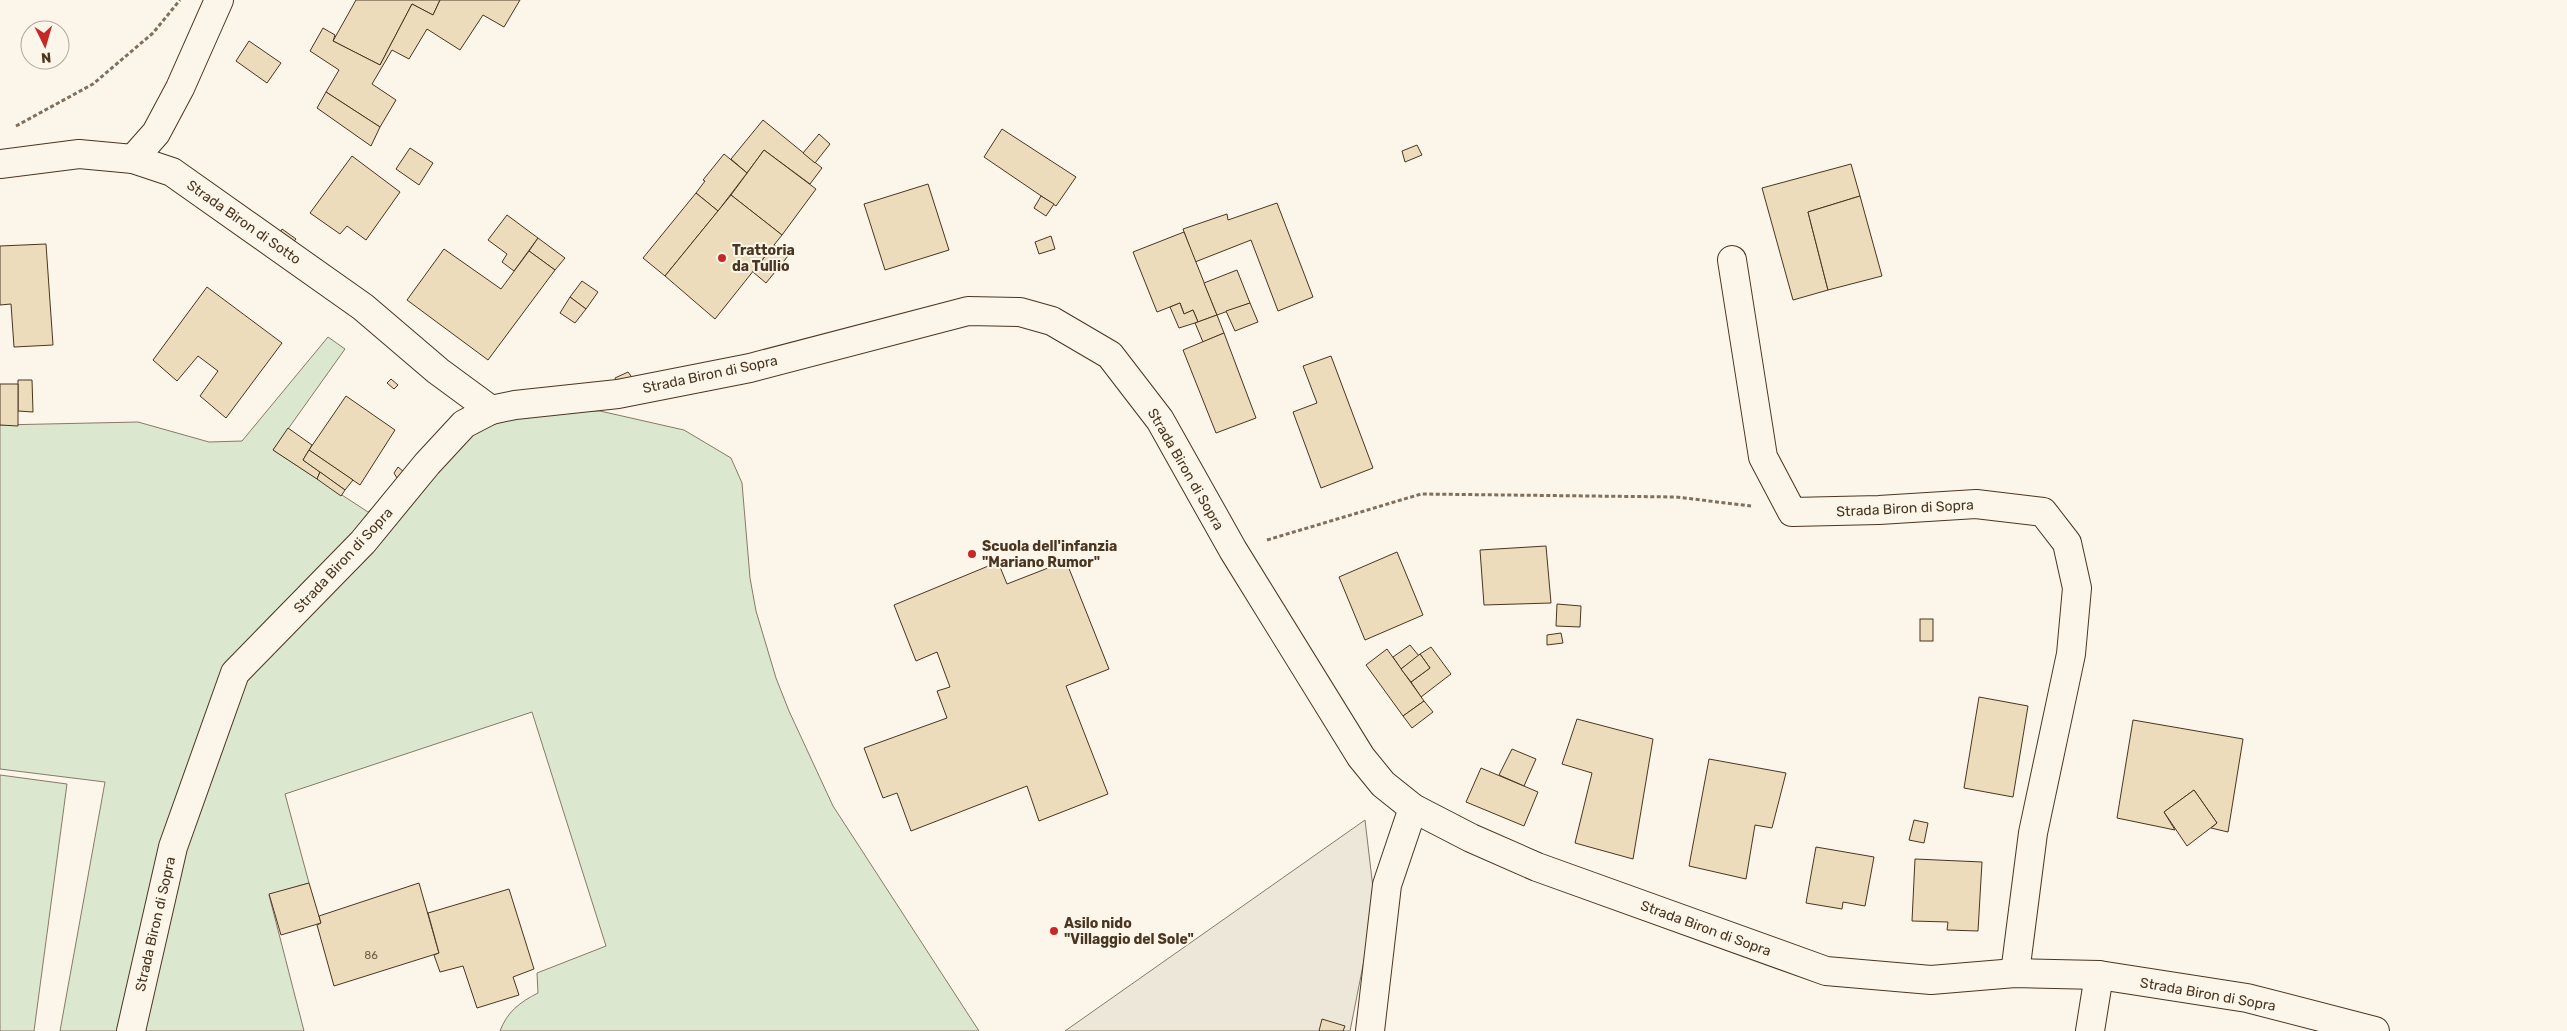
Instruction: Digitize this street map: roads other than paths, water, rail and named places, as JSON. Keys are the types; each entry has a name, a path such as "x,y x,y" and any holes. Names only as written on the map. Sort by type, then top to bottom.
{"street":[{"path":"133,159 160,125 180,88 219,0"},
{"name":"Strada Biron di Sotto","path":"0,164 79,154 133,159 172,172 362,307 438,371 491,410"},
{"name":"Strada Biron di Sopra","path":"1732,260 1763,458 1792,512 1879,510 1976,504 2043,512 2067,543 2076,588 2071,654 2033,832 2015,973"},
{"name":"Strada Biron di Sopra","path":"131,1031 173,847 235,673 363,542 427,464 464,424 491,410 515,405 618,394 750,368 968,311 1020,312 1052,321 1110,355 1160,420 1233,550 1361,757 1383,784 1413,808 1471,838 1537,866 1826,971 1931,980 2015,973 2099,975 2247,998 2375,1031"},
{"path":"1370,1031 1388,885 1413,808"},
{"path":"2090,1031 2099,975"}],"place":[{"name":"Trattoria da Tullio","path":"722,258"},
{"name":"Scuola dell'infanzia \"Mariano Rumor\"","path":"972,554"},
{"name":"Asilo nido \"Villaggio del Sole\"","path":"1054,931"}]}
